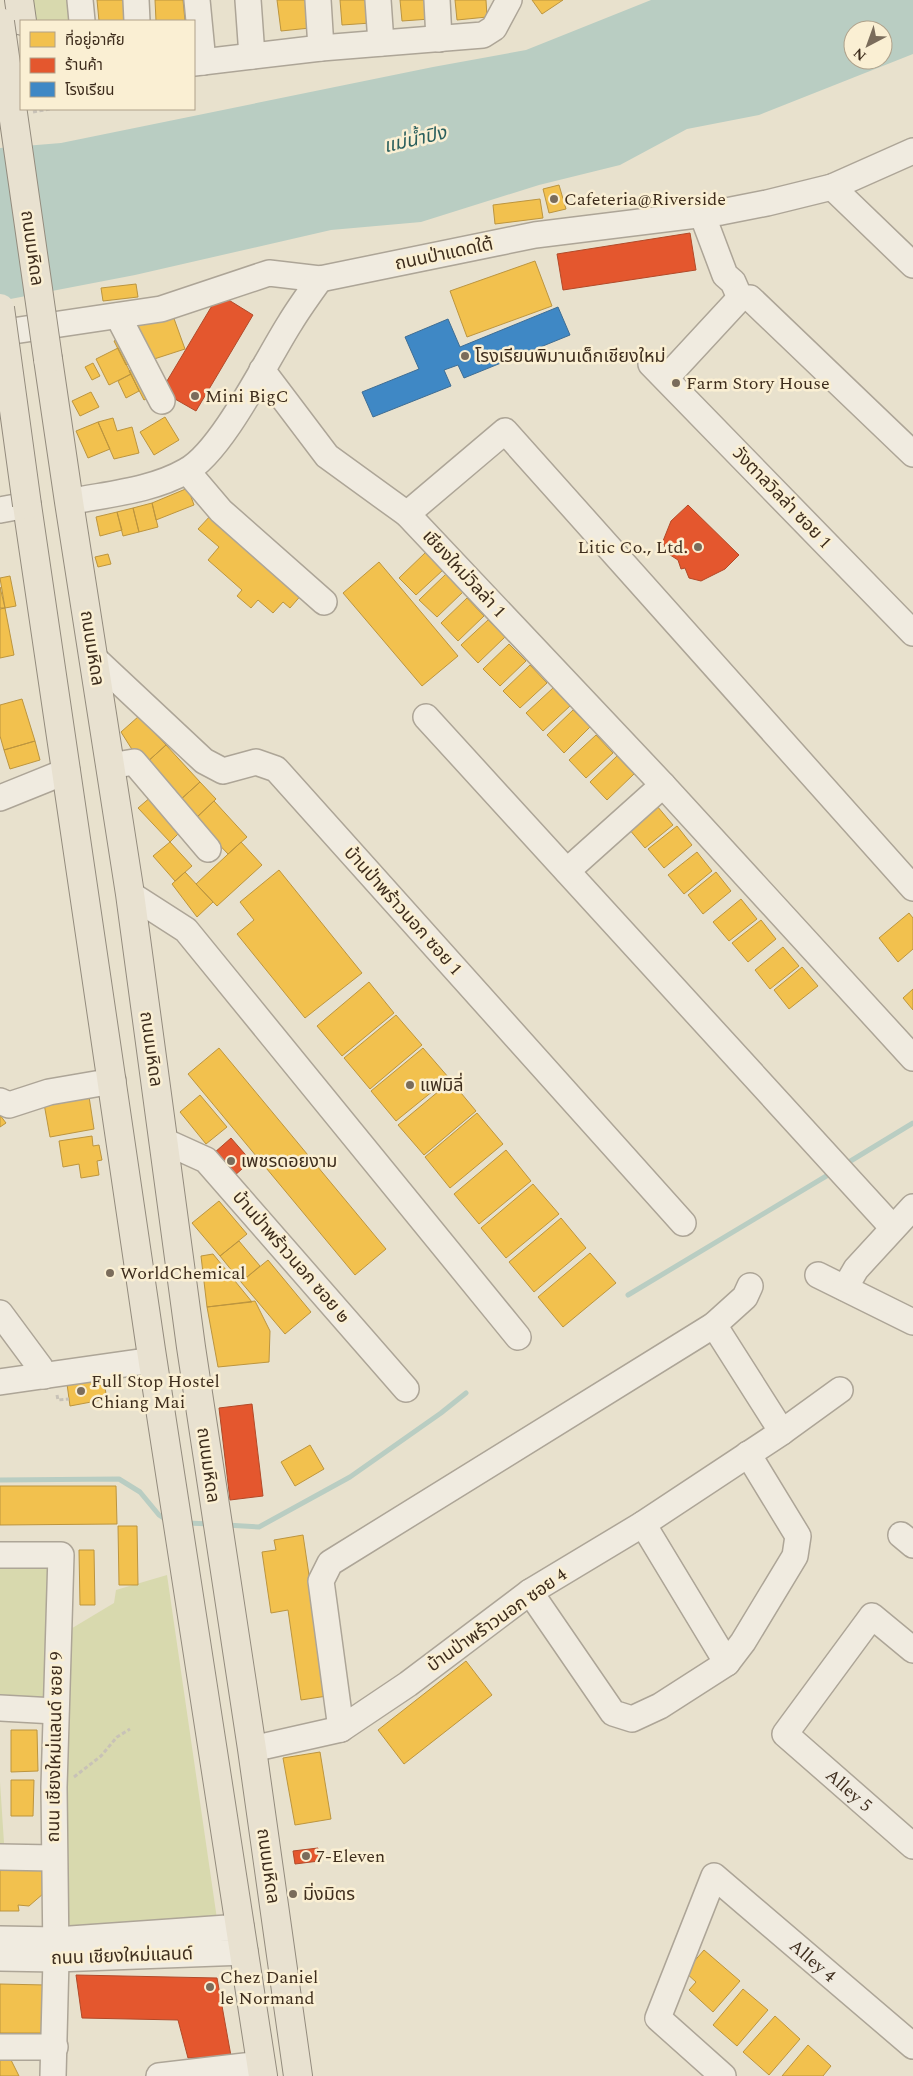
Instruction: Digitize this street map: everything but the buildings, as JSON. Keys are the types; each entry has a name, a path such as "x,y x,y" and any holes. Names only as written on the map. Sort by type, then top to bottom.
{"main road":[{"path":"19,0 22,20"},
{"name":"ถนนมหิดล","path":"0,22 69,502 130,894 191,1347 252,1750 298,2076"},
{"path":"0,39 20,36"},
{"path":"0,54 20,51"},
{"name":"ถนนมหิดล","path":"0,308 27,505 152,1355 262,2070"}],"street":[{"path":"80,0 82,20"},
{"path":"136,0 137,20"},
{"path":"197,0 199,63 321,48 483,35 494,28 509,0"},
{"path":"248,0 252,56"},
{"path":"318,0 321,48"},
{"path":"378,0 381,43"},
{"path":"437,0 439,39"},
{"path":"0,108 20,106"},
{"name":"ถนนป่าแดดใต้","path":"0,333 161,309 269,273 320,279 535,235 712,213 832,187 913,151"},
{"path":"832,187 913,265"},
{"path":"712,213 737,269 741,293 913,454"},
{"path":"69,502 155,485 187,471 206,454 221,434 290,322 320,279"},
{"name":"วังตาลวิลล่า ซอย 1","path":"741,293 659,371 913,633"},
{"path":"118,316 162,401"},
{"name":"เชียงใหม่วิลล่า 1","path":"262,370 326,456 407,514 663,785 913,1058"},
{"path":"407,514 505,431 913,888"},
{"path":"187,471 221,511 324,602"},
{"path":"0,510 27,505"},
{"name":"บ้านป่าพร้าวนอก ซอย 1","path":"94,658 204,761 223,771 256,762 276,770 682,1223"},
{"path":"426,717 893,1228"},
{"path":"110,766 134,762 208,849"},
{"path":"0,798 67,771"},
{"path":"567,871 663,785"},
{"path":"130,894 186,930 518,1337"},
{"path":"0,1101 9,1105 49,1092 113,1081"},
{"name":"บ้านป่าพร้าวนอก ซอย ๒","path":"164,1141 206,1160 406,1389"},
{"path":"844,1288 856,1269 913,1206"},
{"path":"818,1275 913,1322"},
{"path":"342,1729 321,1581 330,1563 714,1325 745,1297 750,1286"},
{"path":"0,1313 42,1371"},
{"path":"714,1325 782,1432"},
{"path":"0,1373 42,1371 152,1355"},
{"path":"0,1382 42,1371"},
{"name":"บ้านป่าพร้าวนอก ซอย 4","path":"252,1750 342,1729 408,1684 530,1592 643,1524 782,1432 840,1390"},
{"path":"530,1592 613,1713 632,1719 660,1706 727,1663 743,1642 795,1556 798,1536 748,1454"},
{"path":"643,1524 727,1663"},
{"name":"ถนน เชียงใหม่แลนด์ ซอย 9","path":"0,1555 61,1555 55,1710 53,1858 56,1949 53,2076"},
{"name":"Alley 5","path":"913,1650 872,1616 785,1734 913,1846"},
{"path":"0,1708 55,1710"},
{"path":"0,1857 53,1858"},
{"name":"Alley 4","path":"723,2076 658,2018 714,1876 913,2046"},
{"name":"ถนน เชียงใหม่แลนด์","path":"0,1939 56,1949"},
{"name":"ถนน เชียงใหม่แลนด์","path":"0,1958 56,1949 243,1939"},
{"path":"0,2047 54,2048"},
{"path":"159,2076 262,2070"}],"path":[{"path":"54,1787 78,1775 101,1756 117,1737 130,1729"}],"green space":[{"path":"28,0 70,0 73,20 31,20"},
{"path":"55,1562 50,1703 0,1698 0,1564"},
{"path":"167,1575 217,1919 63,1930 69,1630 114,1603 116,1590"},
{"path":"0,1782 4,1843 0,1844"}],"water":[{"name":"แม่น้ำปิง","path":"651,0 913,0 913,54 893,62 893,20 843,20 843,70 873,70 759,115 687,129 620,165 539,185 421,222 331,230 135,275 0,301 0,148 61,143 433,67 526,50"}],"waterway":[{"path":"844,1165 913,1123"},
{"path":"628,1295 833,1172"},
{"path":"226,1525 259,1527 350,1477 441,1413 466,1393"},
{"path":"0,1480 119,1479 140,1492 159,1515 168,1521"},
{"path":"187,1523 211,1524"}],"place":[{"name":"Cafeteria@Riverside","path":"554,199"},
{"name":"โรงเรียนพิมานเด็กเชียงใหม่","path":"465,356"},
{"name":"Farm Story House","path":"676,383"},
{"name":"Mini BigC","path":"195,396"},
{"name":"Litic Co., Ltd.","path":"698,547"},
{"name":"แฟมิลี่","path":"410,1085"},
{"name":"เพชรดอยงาม","path":"231,1161"},
{"name":"WorldChemical","path":"110,1273"},
{"name":"Full Stop Hostel Chiang Mai","path":"81,1391"},
{"name":"7-Eleven","path":"306,1856"},
{"name":"มิ่งมิตร","path":"293,1894"},
{"name":"Chez Daniel le Normand","path":"210,1987"}]}
